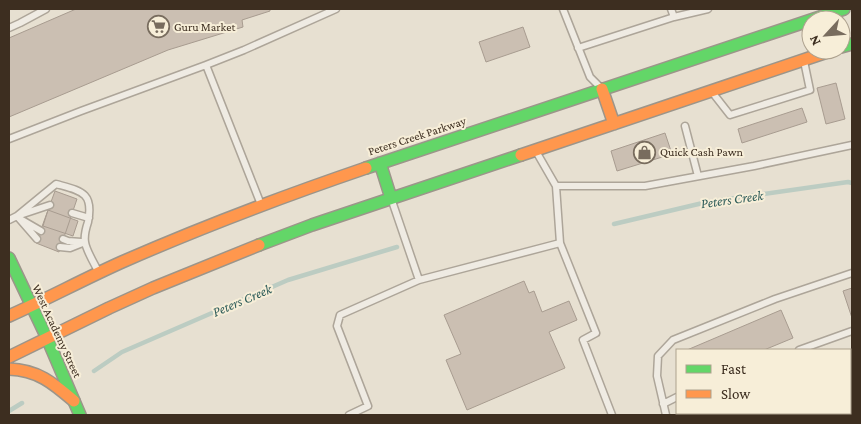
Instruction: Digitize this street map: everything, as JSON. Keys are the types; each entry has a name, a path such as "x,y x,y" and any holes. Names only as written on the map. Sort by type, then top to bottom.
{"main road":[{"name":"Peters Creek Parkway","path":"9,316 99,273 177,239 315,185 602,89 807,25 844,9"},
{"path":"9,357 109,308 191,272 312,225 804,60"},
{"path":"602,89 614,124"},
{"path":"380,163 391,198"},
{"name":"West Academy Street","path":"9,258 47,338 80,415"},
{"path":"9,369 23,370 44,377 74,401"}],"lane":[{"path":"9,28 46,9"},
{"path":"9,139 244,50 336,9"},
{"path":"563,9 590,77 602,89"},
{"path":"671,9 674,17"},
{"path":"578,48 674,17 708,9"},
{"path":"711,91 730,115 810,90 804,60"},
{"path":"206,65 261,205"},
{"path":"685,126 698,176"},
{"path":"556,186 644,186 754,166 852,144"},
{"path":"536,150 556,186 560,243 596,333 582,340 612,415"},
{"path":"17,216 56,184 81,191 88,200 90,211 84,242 99,273"},
{"path":"391,198 419,280"},
{"path":"9,220 50,205"},
{"path":"72,213 88,218"},
{"path":"17,216 41,230"},
{"path":"17,216 37,239"},
{"path":"63,239 84,242"},
{"path":"60,247 70,248 84,242"},
{"path":"349,415 368,406 337,326 340,315 419,280 560,243"},
{"path":"666,415 657,376 658,356 673,340 775,299 852,272"},
{"path":"802,349 852,331"},
{"path":"663,404 676,398"}],"building":[{"path":"76,9 270,9 270,11 242,20 243,27 168,50 9,117 9,38"},
{"path":"523,27 530,47 486,62 479,42"},
{"path":"836,83 845,119 826,124 817,88"},
{"path":"802,108 807,122 742,143 738,129"},
{"path":"665,133 672,154 617,171 611,151"},
{"path":"55,191 77,199 59,252 36,243"},
{"path":"48,210 78,221 73,236 43,226"},
{"path":"524,281 529,293 534,291 542,312 569,301 577,320 549,332 565,368 467,410 446,360 461,354 444,315"},
{"path":"852,288 852,318 843,291"},
{"path":"781,310 793,338 766,349 689,349"}],"waterway":[{"name":"Peters Creek","path":"614,224 707,202 848,182 852,183"},
{"name":"Peters Creek","path":"94,371 122,352 288,280 397,247"},
{"name":"Peters Creek","path":"9,411 22,403"}],"traffic: fast":[{"path":"366,168 844,9"},
{"path":"259,245 312,225 521,155"},
{"path":"380,163 391,198"},
{"path":"9,258 47,338 80,415"}],"traffic: slow":[{"path":"521,155 803,60"},
{"path":"602,89 614,124"},
{"path":"9,316 182,236 366,168"},
{"path":"9,357 153,288 259,245"},
{"path":"9,369 37,375 52,383 74,401"}],"place":[{"name":"Guru Market","path":"158,27"},
{"name":"Quick Cash Pawn","path":"644,152"}]}
